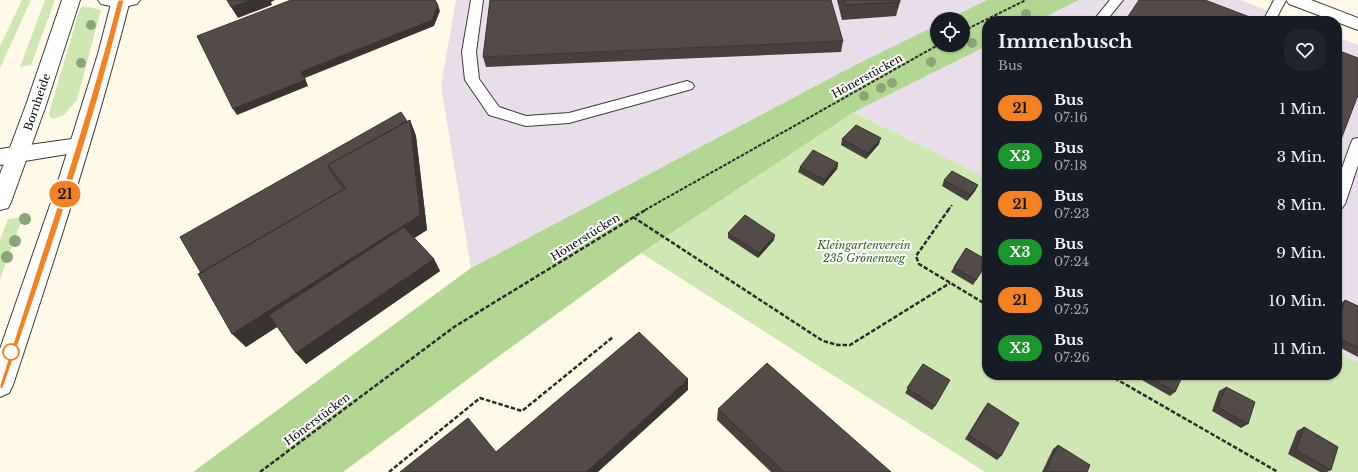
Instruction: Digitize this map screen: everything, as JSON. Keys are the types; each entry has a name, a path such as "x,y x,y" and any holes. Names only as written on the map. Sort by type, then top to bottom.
{"street":[{"name":"Bornheide","path":"0,202 9,156 36,105 71,0"},
{"path":"1295,0 1337,16"},
{"path":"0,385 64,197 107,54 120,1"},
{"path":"1342,18 1358,24"},
{"path":"9,156 79,146"}],"lane":[{"path":"477,0 469,52 472,80 494,111 526,121 569,118 687,86"},
{"path":"1103,16 1117,0"},
{"path":"1272,16 1280,0"},
{"path":"1342,189 1358,143"}],"path":[{"path":"993,16 1026,0"},
{"path":"970,28 982,22"},
{"name":"Hönerstücken","path":"260,472 454,327 633,217 930,50"},
{"path":"952,205 916,256 919,264 982,302"},
{"path":"633,217 822,341 838,345 850,344 950,283"},
{"path":"388,472 480,398 522,411 613,337"},
{"path":"1118,380 1278,472"}],"shaded area":[{"path":"456,0 987,0 962,12 930,12 930,28 859,63 471,268 441,86"},
{"path":"1079,0 1240,0 1282,16 1047,16"},
{"path":"1342,39 1358,45 1358,362 1342,354"},
{"path":"982,48 982,176 854,112"}],"green space":[{"path":"22,0 31,0 0,68 0,46"},
{"path":"45,0 55,0 31,65 20,67"},
{"path":"987,0 1079,0 1047,16 982,16 982,48 854,112 641,253 343,472 193,472 471,268 859,63 930,28 930,52 970,52 970,12 962,12"},
{"path":"84,6 101,10 77,100 64,115 53,119 50,117 49,113 80,8"},
{"name":"Kleingartenverein 235 Grönenweg","path":"854,112 982,176 982,380 1342,380 1342,354 1358,362 1358,472 985,472 641,253"},
{"path":"23,217 0,279 0,240 8,219"}],"building":[{"path":"227,0 250,0 231,7"},
{"path":"291,0 435,0 438,5 432,20 301,72 305,80 233,109 197,36"},
{"path":"490,0 831,0 843,41 483,57"},
{"path":"844,0 900,0 900,2 845,5"},
{"path":"1139,0 1205,0 1247,16 1128,16"},
{"path":"1342,52 1358,58 1358,95 1342,137"},
{"path":"401,112 407,121 328,165 333,175 344,189 201,273 180,237"},
{"path":"410,120 420,215 232,334 198,274 346,188 328,165"},
{"path":"856,125 881,138 868,153 842,139"},
{"path":"813,150 838,163 825,180 800,167"},
{"path":"952,171 978,185 970,195 944,180"},
{"path":"745,215 775,235 759,253 728,233"},
{"path":"404,227 434,259 296,353 269,315"},
{"path":"966,248 982,257 982,271 976,280 954,267"},
{"path":"1345,300 1358,306 1358,348 1342,340 1342,309"},
{"path":"639,332 688,379 586,472 400,472 468,418 496,452"},
{"path":"767,363 891,472 784,472 718,409"},
{"path":"923,364 950,380 935,406 907,388"},
{"path":"1155,380 1181,380 1175,392"},
{"path":"1226,387 1255,402 1248,424 1218,407"},
{"path":"988,403 1019,423 1001,456 969,435"},
{"path":"1304,427 1338,447 1331,470 1296,450"},
{"path":"1058,445 1090,465 1087,472 1048,472 1046,470"}],"bus line":[{"name":"21","path":"0,385 66,191 107,54 121,0"}]}
